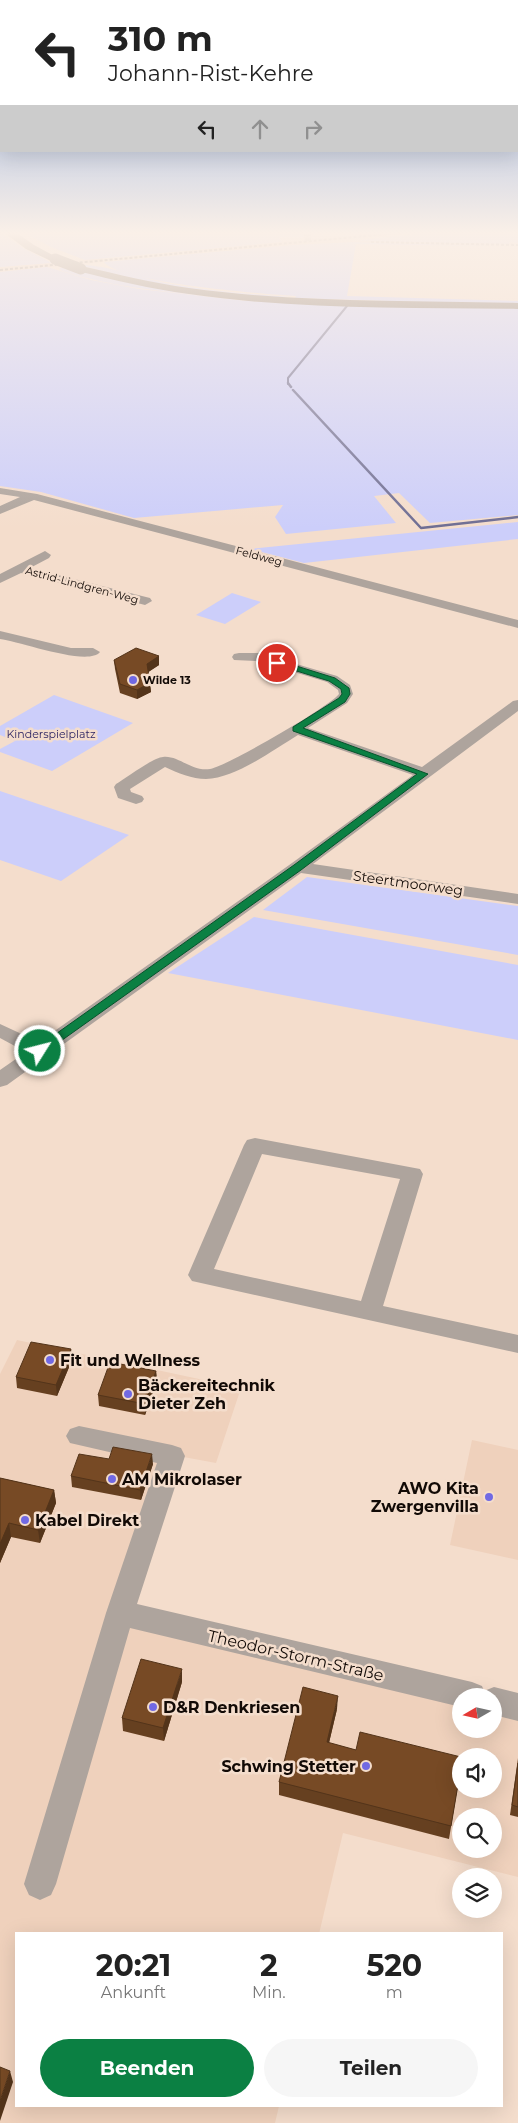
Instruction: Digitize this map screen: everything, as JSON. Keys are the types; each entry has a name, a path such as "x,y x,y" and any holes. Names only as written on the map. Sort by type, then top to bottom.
{"street":[{"name":"Feldweg","path":"0,491 33,496 518,624"},
{"path":"0,510 33,496"},
{"name":"Astrid-Lindgren-Weg","path":"0,579 45,555"},
{"name":"Astrid-Lindgren-Weg","path":"20,569 145,601"},
{"path":"0,635 71,652 93,652"},
{"path":"136,799 124,795 122,787 164,761 195,773 210,774 239,762 296,729 342,700 346,694 345,688 332,679 259,657 239,657"},
{"path":"0,1080 298,868 518,704"},
{"path":"296,729 423,774"},
{"name":"Steertmoorweg","path":"298,868 518,898"},
{"path":"0,1030 40,1051"},
{"path":"370,1311 412,1174 255,1145 200,1275 518,1344"},
{"path":"40,1884 120,1613 172,1456 79,1436"},
{"name":"Theodor-Storm-Straße","path":"120,1613 452,1691"},
{"path":"502,1703 518,1707"}],"shaded area":[{"path":"17,1340 241,1388 216,1463 178,1456 122,1623 452,1704 452,1738 502,1738 502,1715 518,1719 518,1877 502,1873 502,1868 482,1868 343,1833 319,1932 15,1932 15,2107 279,2107 275,2123 0,2123 0,1374"},
{"name":"AWO Kita Zwergenvilla","path":"472,1440 518,1450 518,1560 450,1545"}],"green space":[{"path":"0,330 518,330 518,515 430,523 399,493 374,496 396,523 286,534 275,517 283,505 134,518 41,492 0,486"},
{"path":"518,522 518,539 304,563 250,549"},
{"path":"232,593 261,602 225,624 196,615"},
{"name":"Kinderspielplatz","path":"54,695 133,723 52,771 0,752 0,749 15,741 0,735 0,726"},
{"path":"0,791 129,835 61,881 0,860"},
{"path":"307,877 518,906 518,955 263,910"},
{"path":"254,917 518,965 518,1040 168,973"}],"building":[{"name":"Wilde 13","path":"136,648 159,656 147,664 150,683 137,690 120,684 114,660"},
{"path":"31,1342 71,1349 56,1385 16,1377"},
{"name":"Bäckereitechnik Dieter Zeh","path":"110,1362 156,1371 145,1404 98,1395"},
{"name":"AM Mikrolaser","path":"113,1447 152,1454 140,1490 71,1476 79,1454 109,1459"},
{"name":"Kabel Direkt","path":"0,1478 54,1490 38,1530 9,1523 0,1544"},
{"name":"D&R Denkriesen","path":"141,1659 182,1669 163,1728 122,1718"},
{"name":"Schwing Stetter","path":"303,1687 338,1696 327,1742 356,1750 360,1732 452,1755 452,1798 456,1798 454,1808 452,1808 451,1826 279,1782"},
{"path":"518,1763 518,1807 512,1805"},
{"path":"0,2067 10,2071 0,2101"}],"waterway":[{"path":"288,383 288,378 327,330"},
{"path":"288,383 291,387"},
{"path":"293,390 421,528 518,517"}],"place":[{"name":"Wilde 13","path":"133,680"},
{"name":"Fit und Wellness","path":"50,1360"},
{"name":"Bäckereitechnik Dieter Zeh","path":"128,1394"},
{"name":"AM Mikrolaser","path":"112,1479"},
{"name":"AWO Kita Zwergenvilla","path":"489,1497"},
{"name":"Kabel Direkt","path":"25,1520"},
{"name":"D&R Denkriesen","path":"153,1707"},
{"name":"Schwing Stetter","path":"366,1766"}],"route":[{"path":"40,1051 298,868 423,774 296,729 342,700 346,694 345,688 332,679 277,663"}]}
